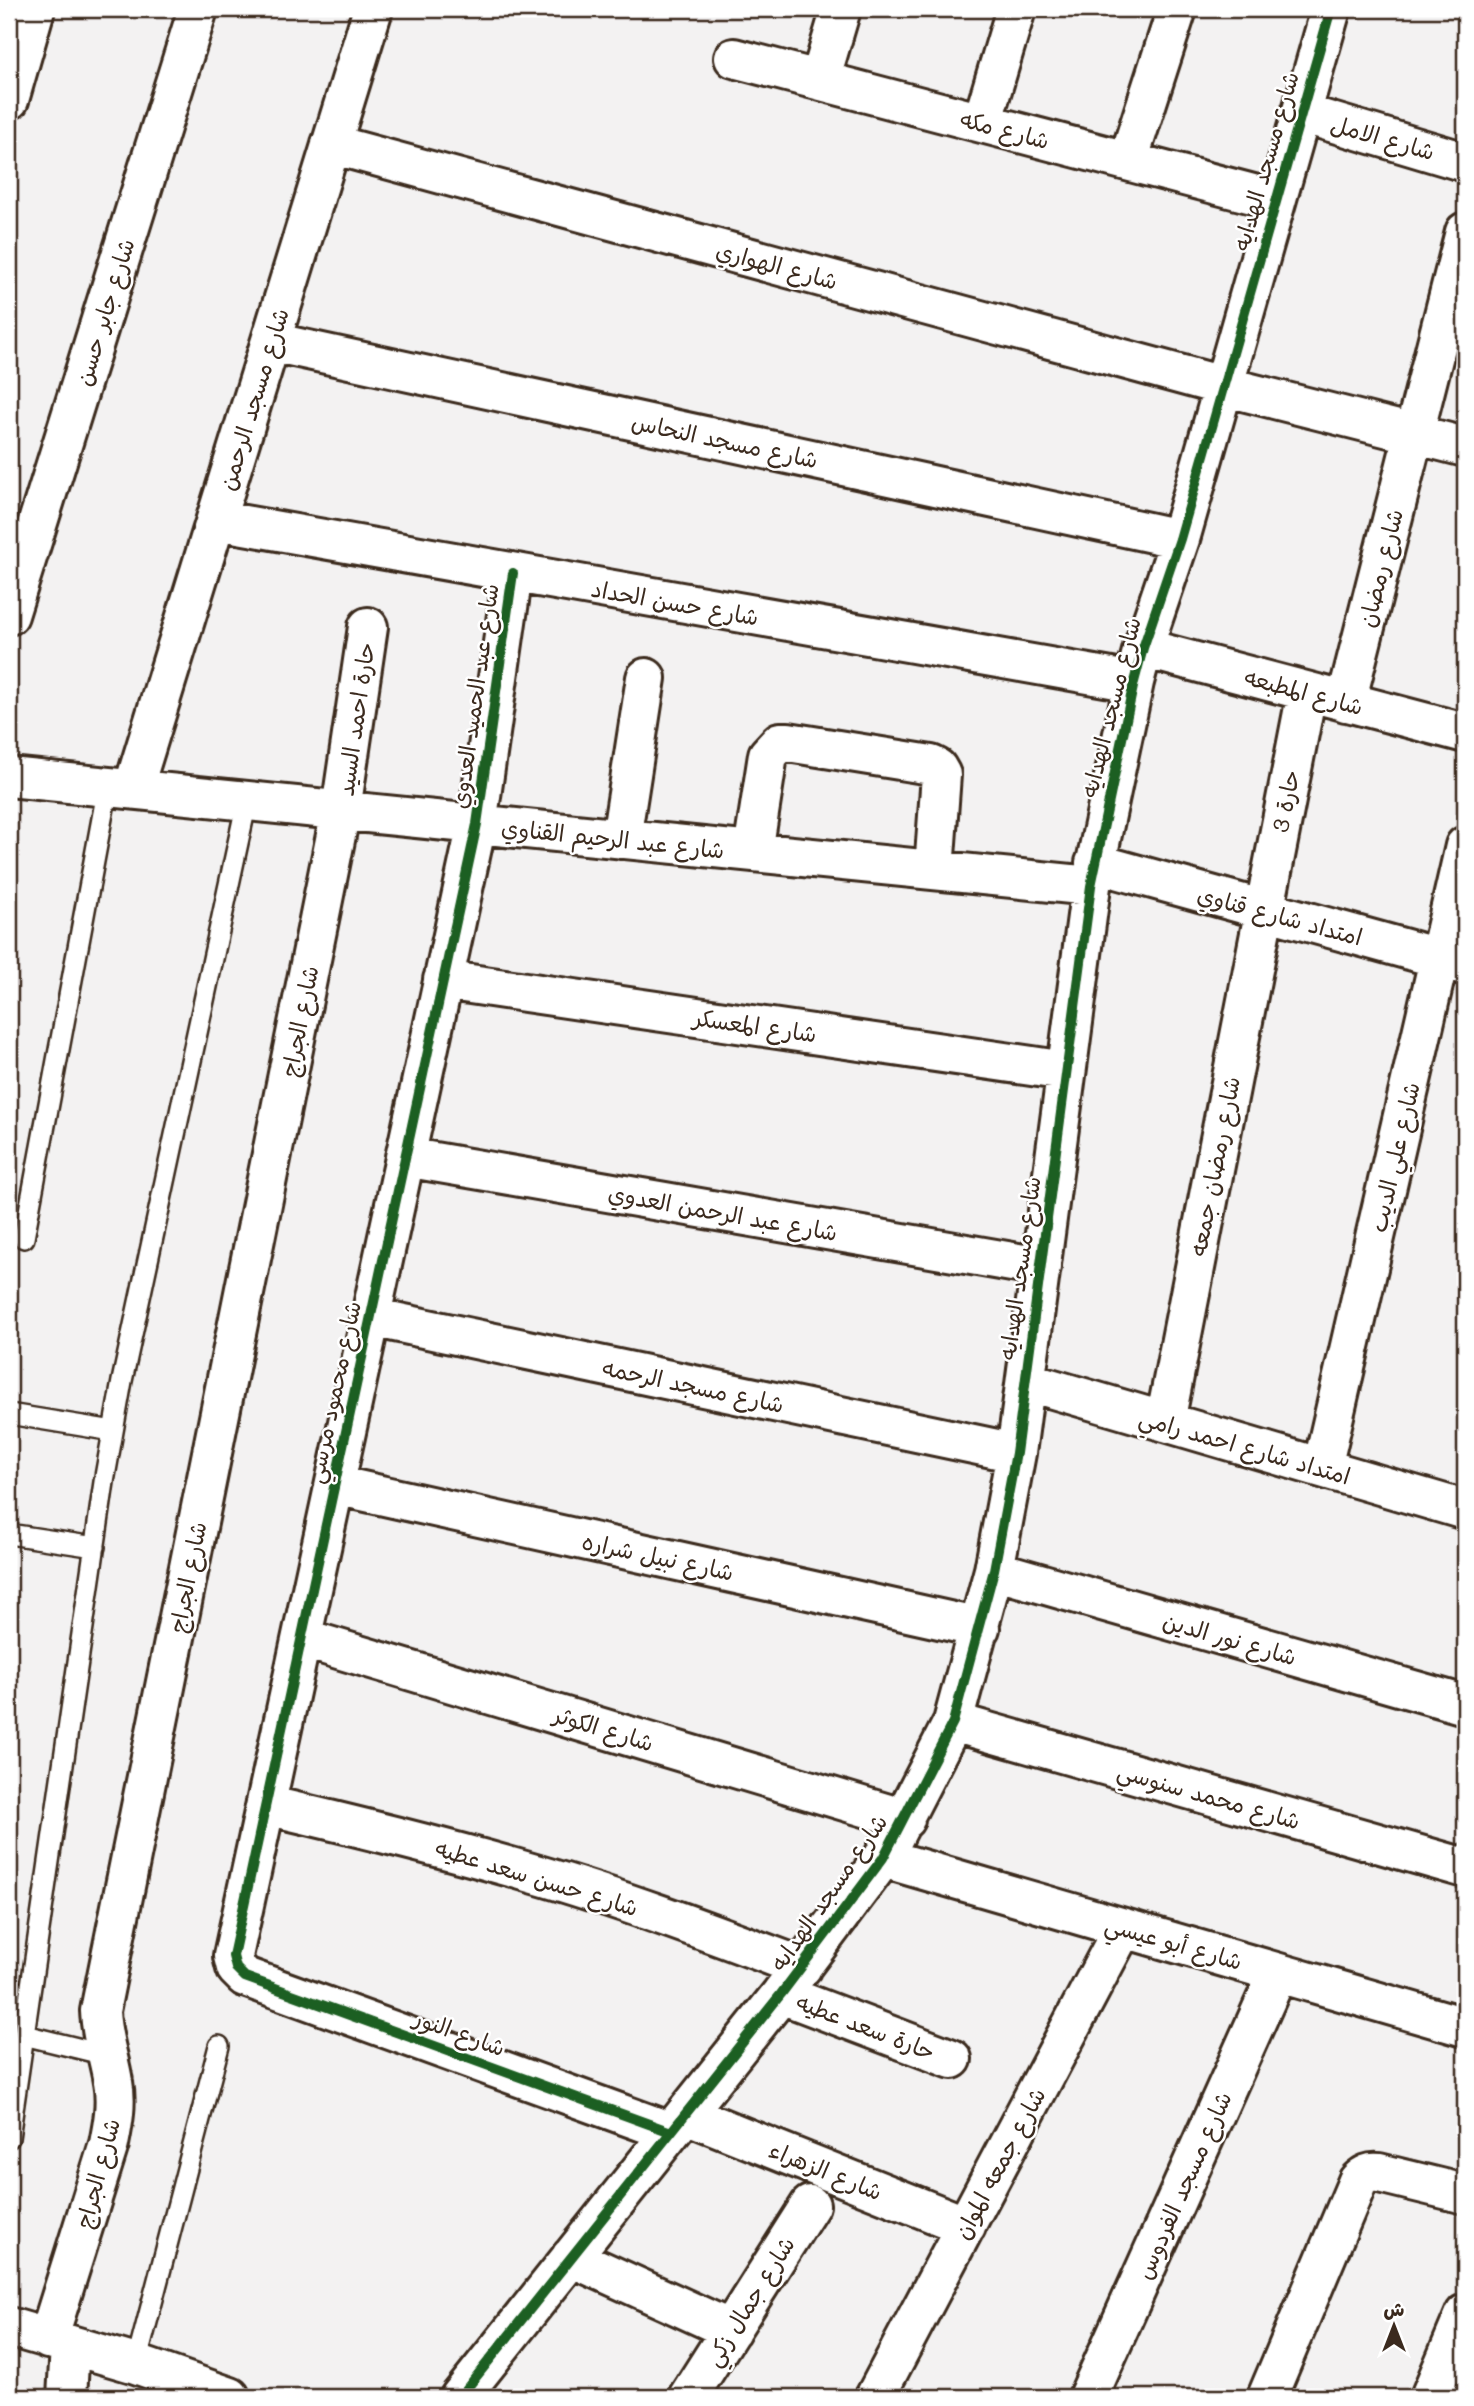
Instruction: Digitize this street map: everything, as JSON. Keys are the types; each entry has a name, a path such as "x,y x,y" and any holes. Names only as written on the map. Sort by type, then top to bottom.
{"street":[{"path":"9,100 35,9"},
{"name":"شارع جابر حسن","path":"9,615 198,9"},
{"name":"شارع مسجد الرحمن","path":"121,788 216,520 373,9"},
{"path":"820,80 841,9"},
{"path":"982,123 1016,9"},
{"path":"1128,161 1177,9"},
{"name":"شارع مسجد الهدايه","path":"460,2397 792,1980 883,1857 953,1722 994,1570 1016,1452 1093,874 1138,665 1180,539 1331,9"},
{"name":"شارع مكه","path":"734,58 1276,200"},
{"name":"شارع الامل","path":"1301,113 1465,162"},
{"name":"شارع الهواري","path":"331,144 1223,386"},
{"name":"شارع رمضان","path":"1346,702 1465,232"},
{"name":"شارع مسجد النحاس","path":"271,342 1180,539"},
{"path":"1223,386 1465,447"},
{"name":"شارع حسن الحداد","path":"216,520 513,573 1138,665"},
{"name":"شارع عبد الحميد العدوي","path":"477,824 513,573"},
{"name":"حارة احمد السيد","path":"341,810 368,627"},
{"name":"شارع المطبعه","path":"1138,665 1307,692 1465,733"},
{"path":"621,839 646,678"},
{"name":"حارة 3","path":"1264,910 1307,692"},
{"path":"753,852 768,755 780,742 788,742 937,768 941,775 934,870"},
{"name":"شارع عبد الرحيم القناوي","path":"9,777 934,870 1093,874"},
{"name":"شارع الجراج","path":"67,2397 59,2342 109,2144 114,2114 114,2084 101,2033 100,2011 341,810"},
{"name":"شارع محمود مرسي","path":"236,1968 233,1956 477,824"},
{"name":"شارع علي الديب","path":"1322,1468 1452,962 1465,846"},
{"name":"امتداد شارع قناوي","path":"1093,874 1264,910 1452,962"},
{"name":"شارع رمضان جمعه","path":"1164,1422 1264,910"},
{"name":"شارع المعسكر","path":"443,980 1066,1071"},
{"name":"شارع عبد الرحمن العدوي","path":"405,1157 1041,1267"},
{"name":"شارع مسجد الرحمه","path":"371,1317 1016,1452"},
{"name":"امتداد شارع احمد رامي","path":"1026,1381 1465,1510"},
{"name":"شارع نبيل شراره","path":"335,1485 980,1628"},
{"name":"شارع نور الدين","path":"994,1570 1465,1705"},
{"name":"شارع الكوثر","path":"302,1638 905,1819"},
{"name":"شارع محمد سنوسي","path":"953,1722 1465,1868"},
{"name":"شارع حسن سعد عطيه","path":"266,1805 403,1837 538,1875 671,1918 792,1980"},
{"name":"شارع أبو عيسي","path":"883,1857 1465,2027"},
{"name":"شارع جمعه الموان","path":"874,2397 1123,1928"},
{"name":"شارع النور","path":"236,1968 245,1977 679,2123"},
{"name":"شارع مسجد الفردوس","path":"1088,2397 1278,1973"},
{"name":"حارة سعد عطيه","path":"792,1980 952,2059"},
{"name":"شارع الزهراء","path":"679,2123 966,2226"},
{"path":"1267,2397 1354,2187 1364,2175 1379,2173 1465,2194"},
{"name":"شارع جمال زكي","path":"688,2397 810,2205"},
{"path":"572,2257 731,2330"},
{"path":"1430,2397 1465,2314"},
{"path":"9,2327 136,2364 230,2397"}],"lane":[{"path":"24,1238 121,788"},
{"path":"9,2137 113,1431 247,801"},
{"path":"9,1414 113,1431"},
{"path":"9,1534 95,1547"},
{"path":"24,2035 106,2055"},
{"path":"136,2364 219,2046"}],"cycle path":[{"path":"460,2397 781,1994 883,1858 953,1722 994,1570 1016,1453 1091,886 1134,682 1180,539 1331,9"},
{"path":"513,573 477,824 233,1956 236,1968 245,1977 671,2132"}]}
